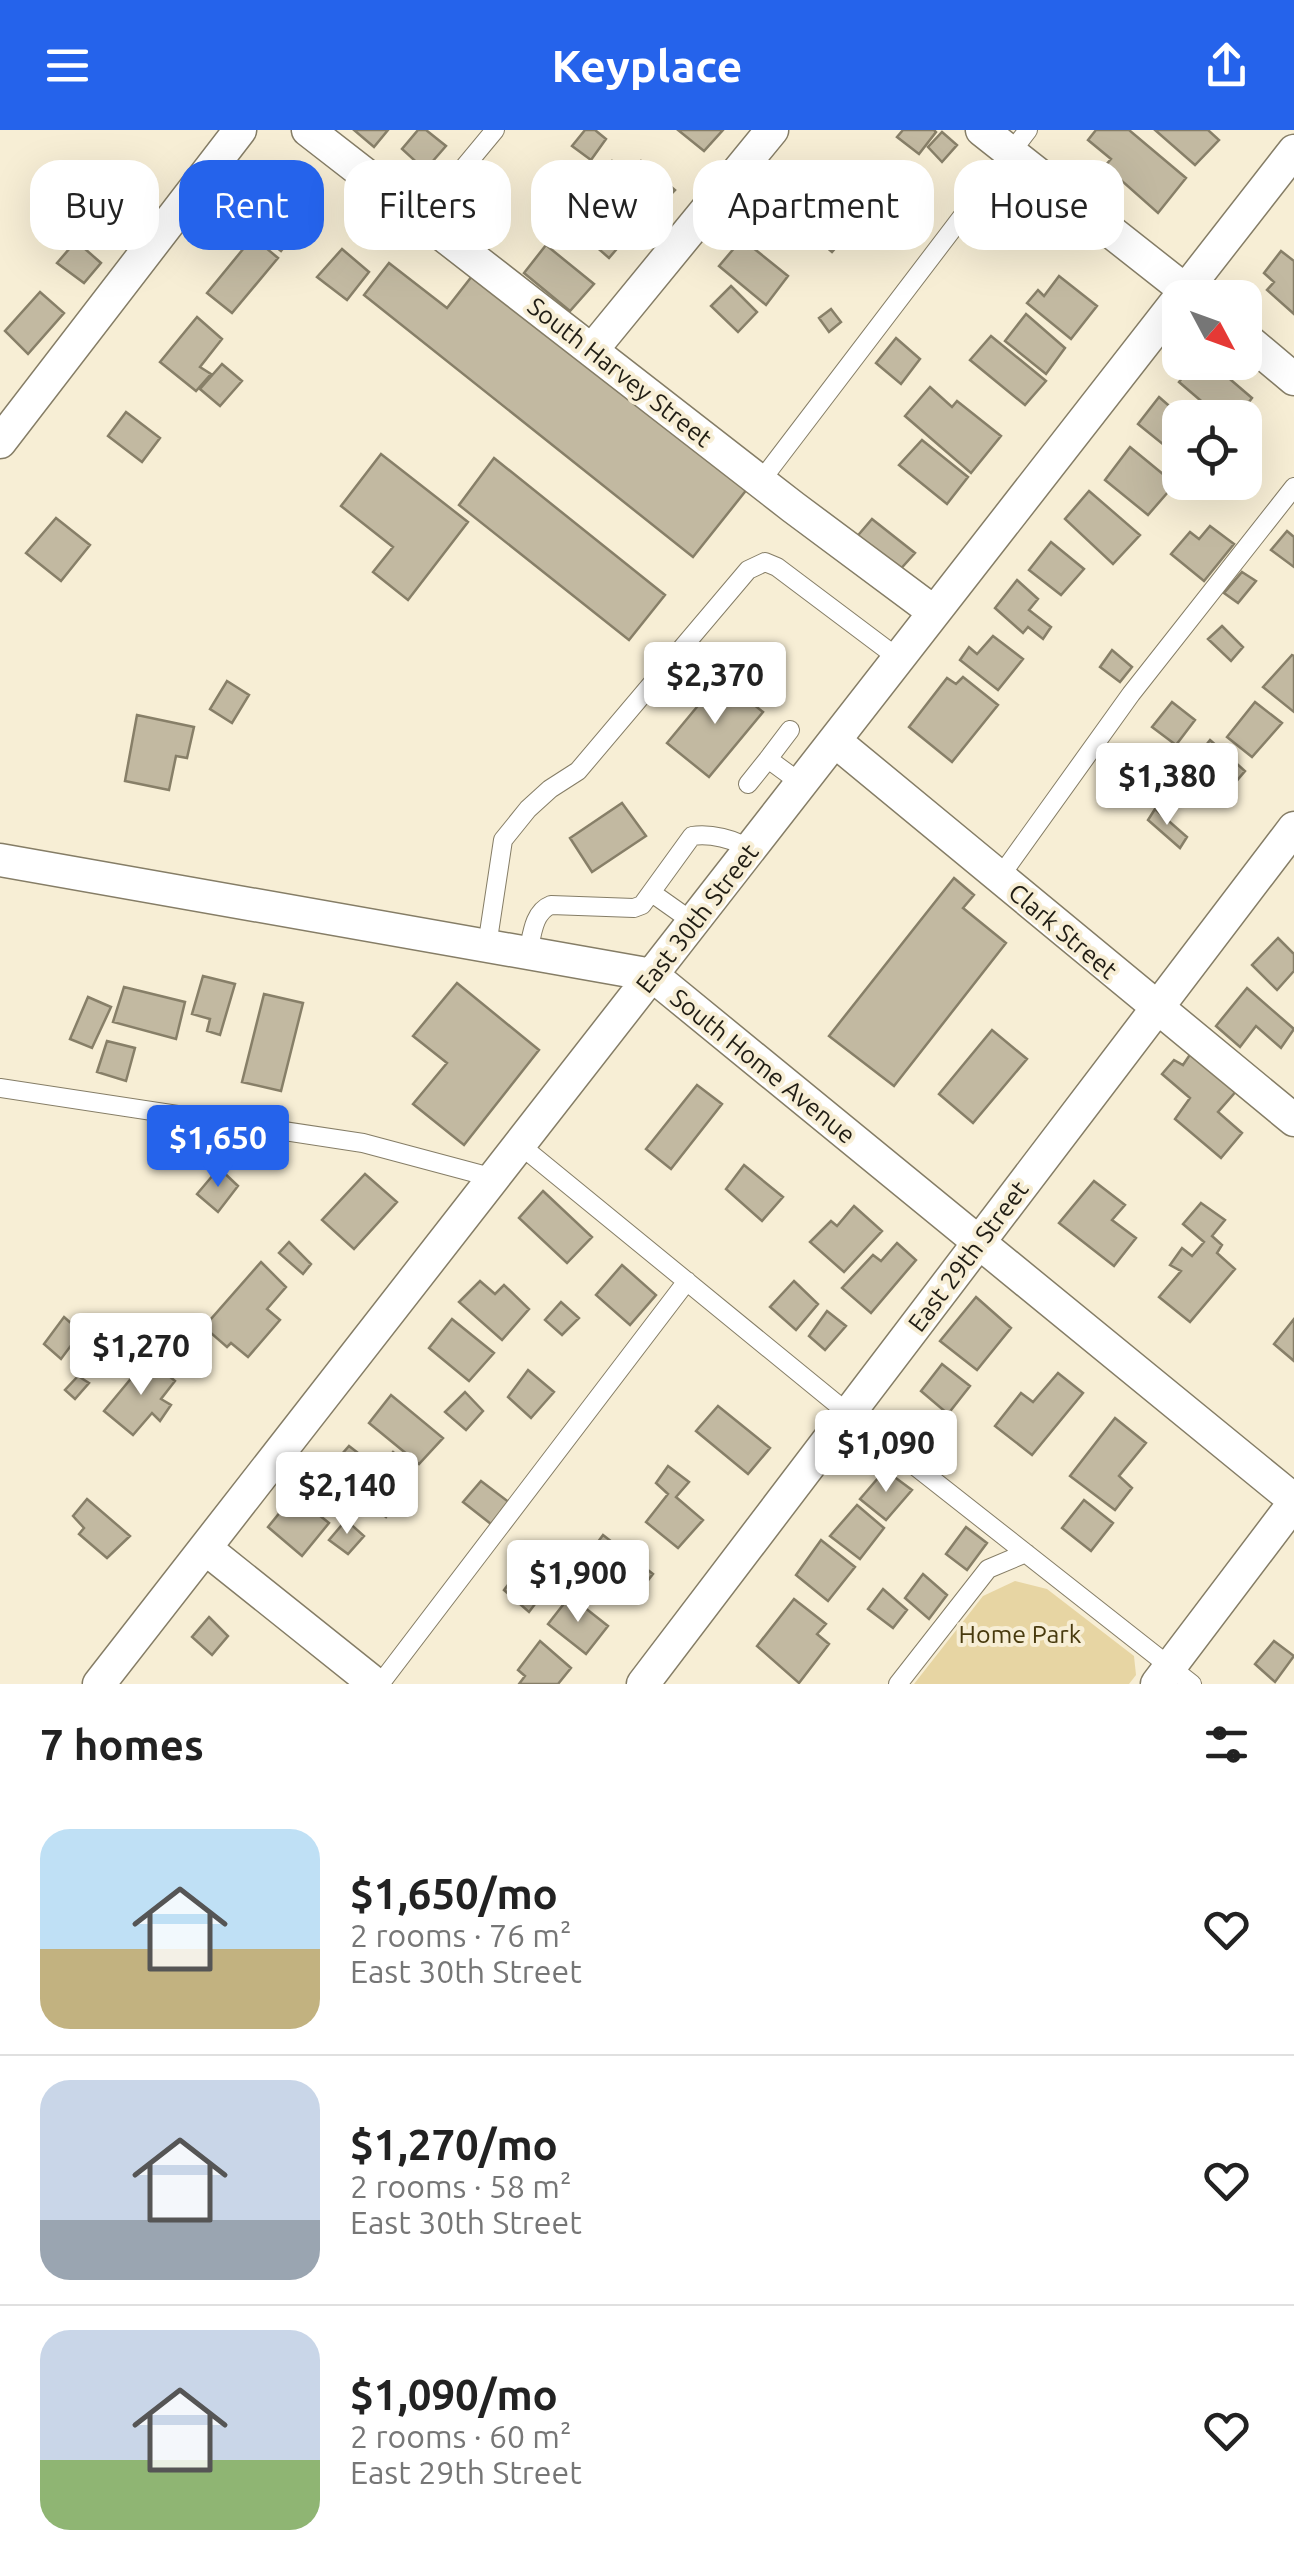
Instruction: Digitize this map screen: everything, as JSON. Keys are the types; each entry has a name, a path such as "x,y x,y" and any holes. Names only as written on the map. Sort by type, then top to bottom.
{"street":[{"path":"0,442 240,130"},
{"name":"South Harvey Street","path":"308,130 347,160"},
{"path":"592,350 772,130"},
{"path":"982,130 1019,141 1175,280"},
{"name":"East 30th Street","path":"1199,280 1294,150"},
{"name":"South Harvey Street","path":"463,250 760,482 934,612"},
{"name":"East 30th Street","path":"99,1684 934,612 1162,328"},
{"path":"1262,352 1294,379"},
{"name":"Clark Street","path":"835,741 1294,1120"},
{"name":"East 29th Street","path":"643,1684 1294,828"},
{"name":"South Home Avenue","path":"0,860 652,975 1294,1502"},
{"path":"1173,1678 1294,1502"},
{"path":"205,1548 377,1684"}],"lane":[{"path":"470,160 495,130"},
{"path":"760,482 1019,141"},
{"path":"999,878 1131,694 1294,486"},
{"path":"487,946 504,840 528,809 578,771 748,570 765,562 776,567 898,658"},
{"path":"748,784 790,730"},
{"path":"768,759 802,784"},
{"path":"528,953 538,915 544,908 642,905 692,836 703,834 741,843 750,850"},
{"path":"652,893 693,922"},
{"path":"0,1088 363,1142 494,1178"},
{"path":"520,1145 1026,1553 1173,1678"},
{"path":"377,1684 687,1281"},
{"path":"898,1684 988,1568 1026,1553"}],"green space":[{"name":"Home Park","path":"1015,1581 1047,1589 1134,1656 1136,1675 1129,1684 914,1684 983,1596"}],"building":[{"path":"354,130 388,130 374,147"},
{"path":"418,130 426,130 446,146 434,160 414,160 402,149"},
{"path":"585,130 595,130 606,139 591,160 572,146"},
{"path":"678,130 723,130 704,151"},
{"path":"903,130 936,132 919,154 897,137"},
{"path":"1096,130 1129,130 1186,178 1158,213 1124,183 1124,160 1110,160 1088,140"},
{"path":"1155,130 1208,130 1219,140 1195,165"},
{"path":"942,132 957,145 942,162 928,147"},
{"path":"342,249 369,272 347,300 317,277"},
{"path":"68,250 86,250 101,263 84,283 57,263"},
{"path":"242,250 268,250 278,258 232,313 207,293"},
{"path":"542,250 552,250 594,284 570,311 524,273"},
{"path":"600,250 616,250 609,258"},
{"path":"733,250 756,250 788,276 766,305 719,266"},
{"path":"1281,251 1294,261 1294,314 1267,290 1274,282 1264,273"},
{"path":"389,263 447,308 476,271 748,488 693,557 364,295"},
{"path":"1059,276 1097,306 1071,339 1027,303 1038,290 1044,296"},
{"path":"731,286 757,312 738,332 711,306"},
{"path":"40,292 64,313 28,354 5,331"},
{"path":"831,309 841,322 829,332 819,318"},
{"path":"1026,314 1065,348 1046,374 1005,341"},
{"path":"197,317 222,339 200,367 211,374 196,391 160,362"},
{"path":"991,336 1046,381 1025,405 970,360"},
{"path":"896,338 920,359 901,384 876,363"},
{"path":"222,364 242,381 220,406 200,389"},
{"path":"1231,380 1252,398 1200,400 1179,382"},
{"path":"930,387 952,407 957,401 1001,436 971,473 905,416"},
{"path":"1159,397 1162,400 1162,443 1138,424"},
{"path":"126,412 160,438 142,462 108,436"},
{"path":"922,440 968,477 947,504 899,465"},
{"path":"1130,447 1162,473 1162,499 1148,515 1105,480"},
{"path":"381,454 468,522 408,600 373,572 393,547 341,506"},
{"path":"494,458 665,595 629,640 459,505"},
{"path":"1089,491 1140,535 1113,564 1065,519"},
{"path":"56,518 90,545 61,581 26,553"},
{"path":"872,519 915,553 896,574 854,540"},
{"path":"1210,526 1234,544 1204,581 1171,554 1190,532 1199,539"},
{"path":"1287,531 1294,537 1294,567 1271,550"},
{"path":"1051,542 1084,569 1061,595 1029,570"},
{"path":"1242,572 1256,581 1238,603 1224,593"},
{"path":"1017,580 1038,599 1029,610 1051,627 1043,639 1028,627 1023,633 995,608"},
{"path":"1222,626 1243,647 1231,661 1208,639"},
{"path":"993,636 1023,659 998,690 960,660 969,647 977,654"},
{"path":"1112,650 1132,667 1120,682 1100,667"},
{"path":"1294,656 1294,712 1263,687"},
{"path":"963,677 998,705 952,762 909,727 947,678 956,684"},
{"path":"721,678 763,712 709,777 667,743"},
{"path":"227,681 249,695 232,723 210,709"},
{"path":"1172,702 1195,720 1176,745 1152,727"},
{"path":"1255,702 1282,723 1252,757 1227,737"},
{"path":"137,715 194,727 187,758 176,756 169,790 125,781"},
{"path":"1210,740 1245,771 1216,805 1181,777"},
{"path":"622,803 646,836 592,872 570,838"},
{"path":"1155,809 1187,837 1180,848 1148,820"},
{"path":"954,878 974,895 963,908 1006,943 894,1086 829,1036"},
{"path":"1278,938 1294,954 1294,971 1277,990 1252,965"},
{"path":"203,976 235,984 220,1035 207,1031 210,1019 192,1014"},
{"path":"457,983 539,1050 464,1145 413,1104 447,1063 413,1036"},
{"path":"124,987 185,1002 176,1039 113,1022"},
{"path":"1247,988 1294,1029 1281,1048 1256,1026 1240,1047 1216,1026"},
{"path":"264,994 303,1003 281,1091 242,1082"},
{"path":"88,997 111,1007 92,1048 70,1039"},
{"path":"992,1030 1027,1059 973,1123 939,1094"},
{"path":"107,1041 135,1048 126,1081 97,1072"},
{"path":"1193,1050 1239,1088 1218,1112 1242,1133 1221,1158 1175,1119 1190,1098 1162,1074 1174,1060 1183,1065"},
{"path":"697,1085 722,1104 671,1169 646,1149"},
{"path":"744,1165 783,1197 762,1221 726,1189"},
{"path":"219,1168 238,1186 218,1212 197,1194"},
{"path":"365,1174 397,1202 354,1249 322,1220"},
{"path":"1094,1181 1125,1205 1112,1220 1136,1238 1114,1266 1059,1223"},
{"path":"543,1191 592,1237 567,1263 519,1218"},
{"path":"1201,1203 1225,1220 1212,1236 1222,1245 1217,1253 1235,1269 1190,1322 1159,1297 1181,1271 1170,1265 1182,1248 1192,1256 1204,1242 1183,1224"},
{"path":"1201,1203 1225,1220 1212,1236 1222,1245 1217,1253 1235,1269 1190,1322 1159,1297 1181,1271 1170,1265 1182,1248 1192,1256 1204,1242 1183,1224"},
{"path":"854,1206 882,1231 844,1272 810,1242 831,1221 837,1226"},
{"path":"289,1242 311,1264 303,1274 279,1253"},
{"path":"897,1243 916,1260 871,1313 842,1288 873,1255 881,1261"},
{"path":"261,1262 286,1287 267,1309 280,1320 248,1357 231,1343 227,1347 204,1327"},
{"path":"622,1265 656,1295 630,1325 596,1295"},
{"path":"480,1281 495,1294 504,1285 529,1309 502,1340 459,1302"},
{"path":"794,1281 818,1304 796,1330 770,1307"},
{"path":"976,1297 1011,1328 977,1370 940,1341"},
{"path":"561,1302 579,1318 562,1335 545,1320"},
{"path":"827,1311 846,1326 825,1350 809,1336"},
{"path":"64,1317 81,1332 61,1359 44,1344"},
{"path":"452,1319 494,1353 469,1381 429,1348"},
{"path":"1294,1319 1294,1361 1274,1344"},
{"path":"148,1358 175,1381 161,1399 171,1405 160,1421 152,1413 133,1435 104,1411"},
{"path":"942,1364 970,1386 948,1414 921,1391"},
{"path":"528,1370 554,1392 531,1418 508,1397"},
{"path":"1058,1373 1083,1393 1032,1455 995,1426 1021,1393 1033,1402"},
{"path":"78,1376 89,1383 75,1399 65,1390"},
{"path":"465,1392 483,1411 466,1430 445,1412"},
{"path":"391,1395 443,1438 419,1464 369,1423"},
{"path":"718,1406 770,1448 748,1474 696,1431"},
{"path":"1115,1418 1146,1443 1119,1476 1132,1488 1115,1510 1070,1476"},
{"path":"349,1446 406,1490 386,1517 327,1471"},
{"path":"393,1452 412,1468 403,1478 385,1462"},
{"path":"668,1466 689,1482 676,1497 703,1520 678,1548 646,1522 668,1494 656,1483"},
{"path":"885,1470 912,1490 886,1520 860,1499"},
{"path":"481,1481 510,1503 491,1524 463,1502"},
{"path":"294,1495 329,1523 302,1556 268,1527"},
{"path":"87,1499 130,1536 107,1558 79,1534 84,1528 73,1516"},
{"path":"1084,1500 1113,1523 1091,1551 1062,1528"},
{"path":"857,1505 884,1528 860,1559 830,1536"},
{"path":"346,1520 364,1536 348,1554 329,1540"},
{"path":"966,1527 987,1543 967,1570 946,1554"},
{"path":"603,1535 653,1574 631,1602 583,1562"},
{"path":"821,1540 855,1567 828,1601 796,1575"},
{"path":"529,1557 554,1579 529,1612 504,1590"},
{"path":"923,1574 947,1595 929,1619 905,1598"},
{"path":"883,1589 907,1610 893,1628 868,1609"},
{"path":"570,1596 608,1626 586,1654 548,1624"},
{"path":"794,1599 826,1624 817,1634 829,1644 799,1683 757,1646"},
{"path":"209,1617 228,1636 212,1655 192,1637"},
{"path":"540,1641 571,1668 558,1684 519,1684 525,1676 518,1670"},
{"path":"1274,1641 1294,1656 1275,1682 1255,1664"}]}
